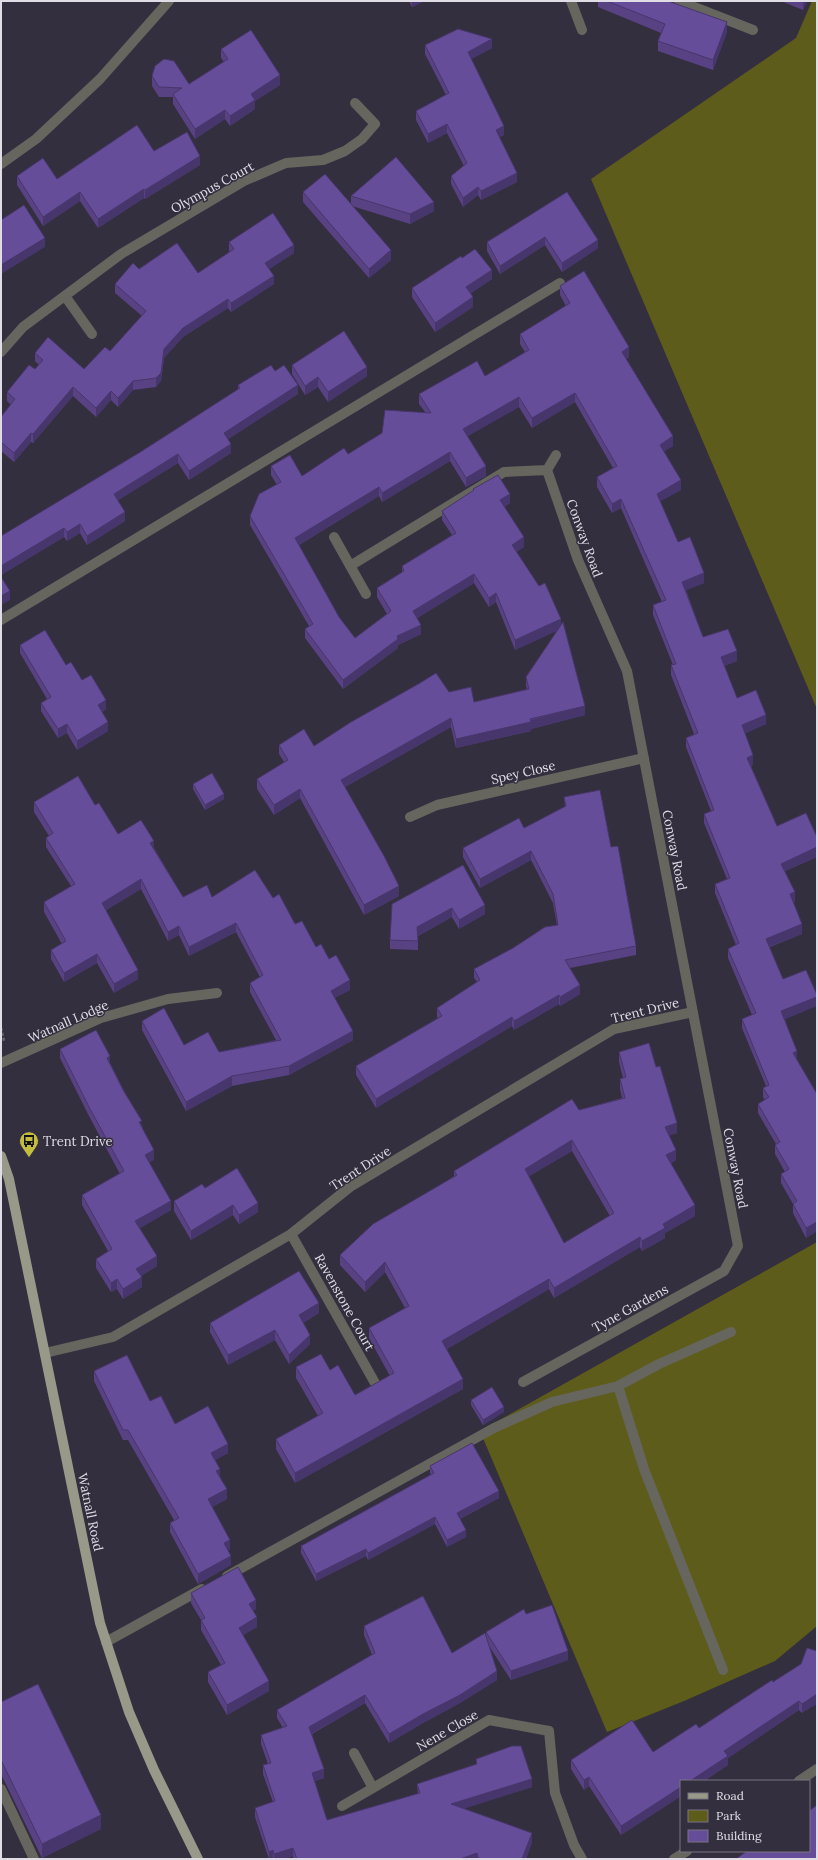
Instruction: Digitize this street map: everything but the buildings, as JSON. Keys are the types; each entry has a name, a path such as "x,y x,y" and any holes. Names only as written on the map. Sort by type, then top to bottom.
{"main road":[{"name":"Watnall Road","path":"1,1156 9,1178 99,1616 106,1642 132,1719 154,1770 198,1859"}],"street":[{"path":"1,164 36,139 100,79 169,1"},
{"path":"571,1 582,30"},
{"path":"679,1 753,30"},
{"name":"Olympus Court","path":"1,352 23,327 121,254 244,181 286,163 322,160 345,151 362,139 375,124 355,103"},
{"path":"1,620 560,283"},
{"path":"65,296 92,334"},
{"path":"350,566 504,472 547,470 556,455"},
{"name":"Conway Road","path":"547,470 578,560 627,671 738,1246"},
{"path":"334,537 366,594"},
{"name":"Spey Close","path":"410,817 437,805 644,758"},
{"name":"Watnall Lodge","path":"1,1064 101,1018 168,999 217,993"},
{"name":"Trent Drive","path":"45,1353 113,1337 292,1234 350,1187 614,1030 693,1012"},
{"name":"Ravenstone Court","path":"292,1234 375,1383"},
{"name":"Tyne Gardens","path":"523,1382 724,1271 738,1246"},
{"path":"106,1642 494,1428 552,1402 618,1386 659,1364 731,1332"},
{"path":"618,1386 644,1469 723,1670"},
{"name":"Nene Close","path":"342,1806 489,1720 550,1731 555,1793 574,1845 582,1859"},
{"path":"354,1753 373,1788"},
{"path":"801,1780 817,1770"},
{"path":"1,1789 34,1859"},
{"path":"674,1859 685,1852"}],"green space":[{"path":"812,1 817,1 817,709 591,179 796,38"},
{"path":"817,1242 817,1626 775,1661 684,1701 607,1732 480,1431"}],"place":[{"name":"Trent Drive","path":"29,1158"}]}
